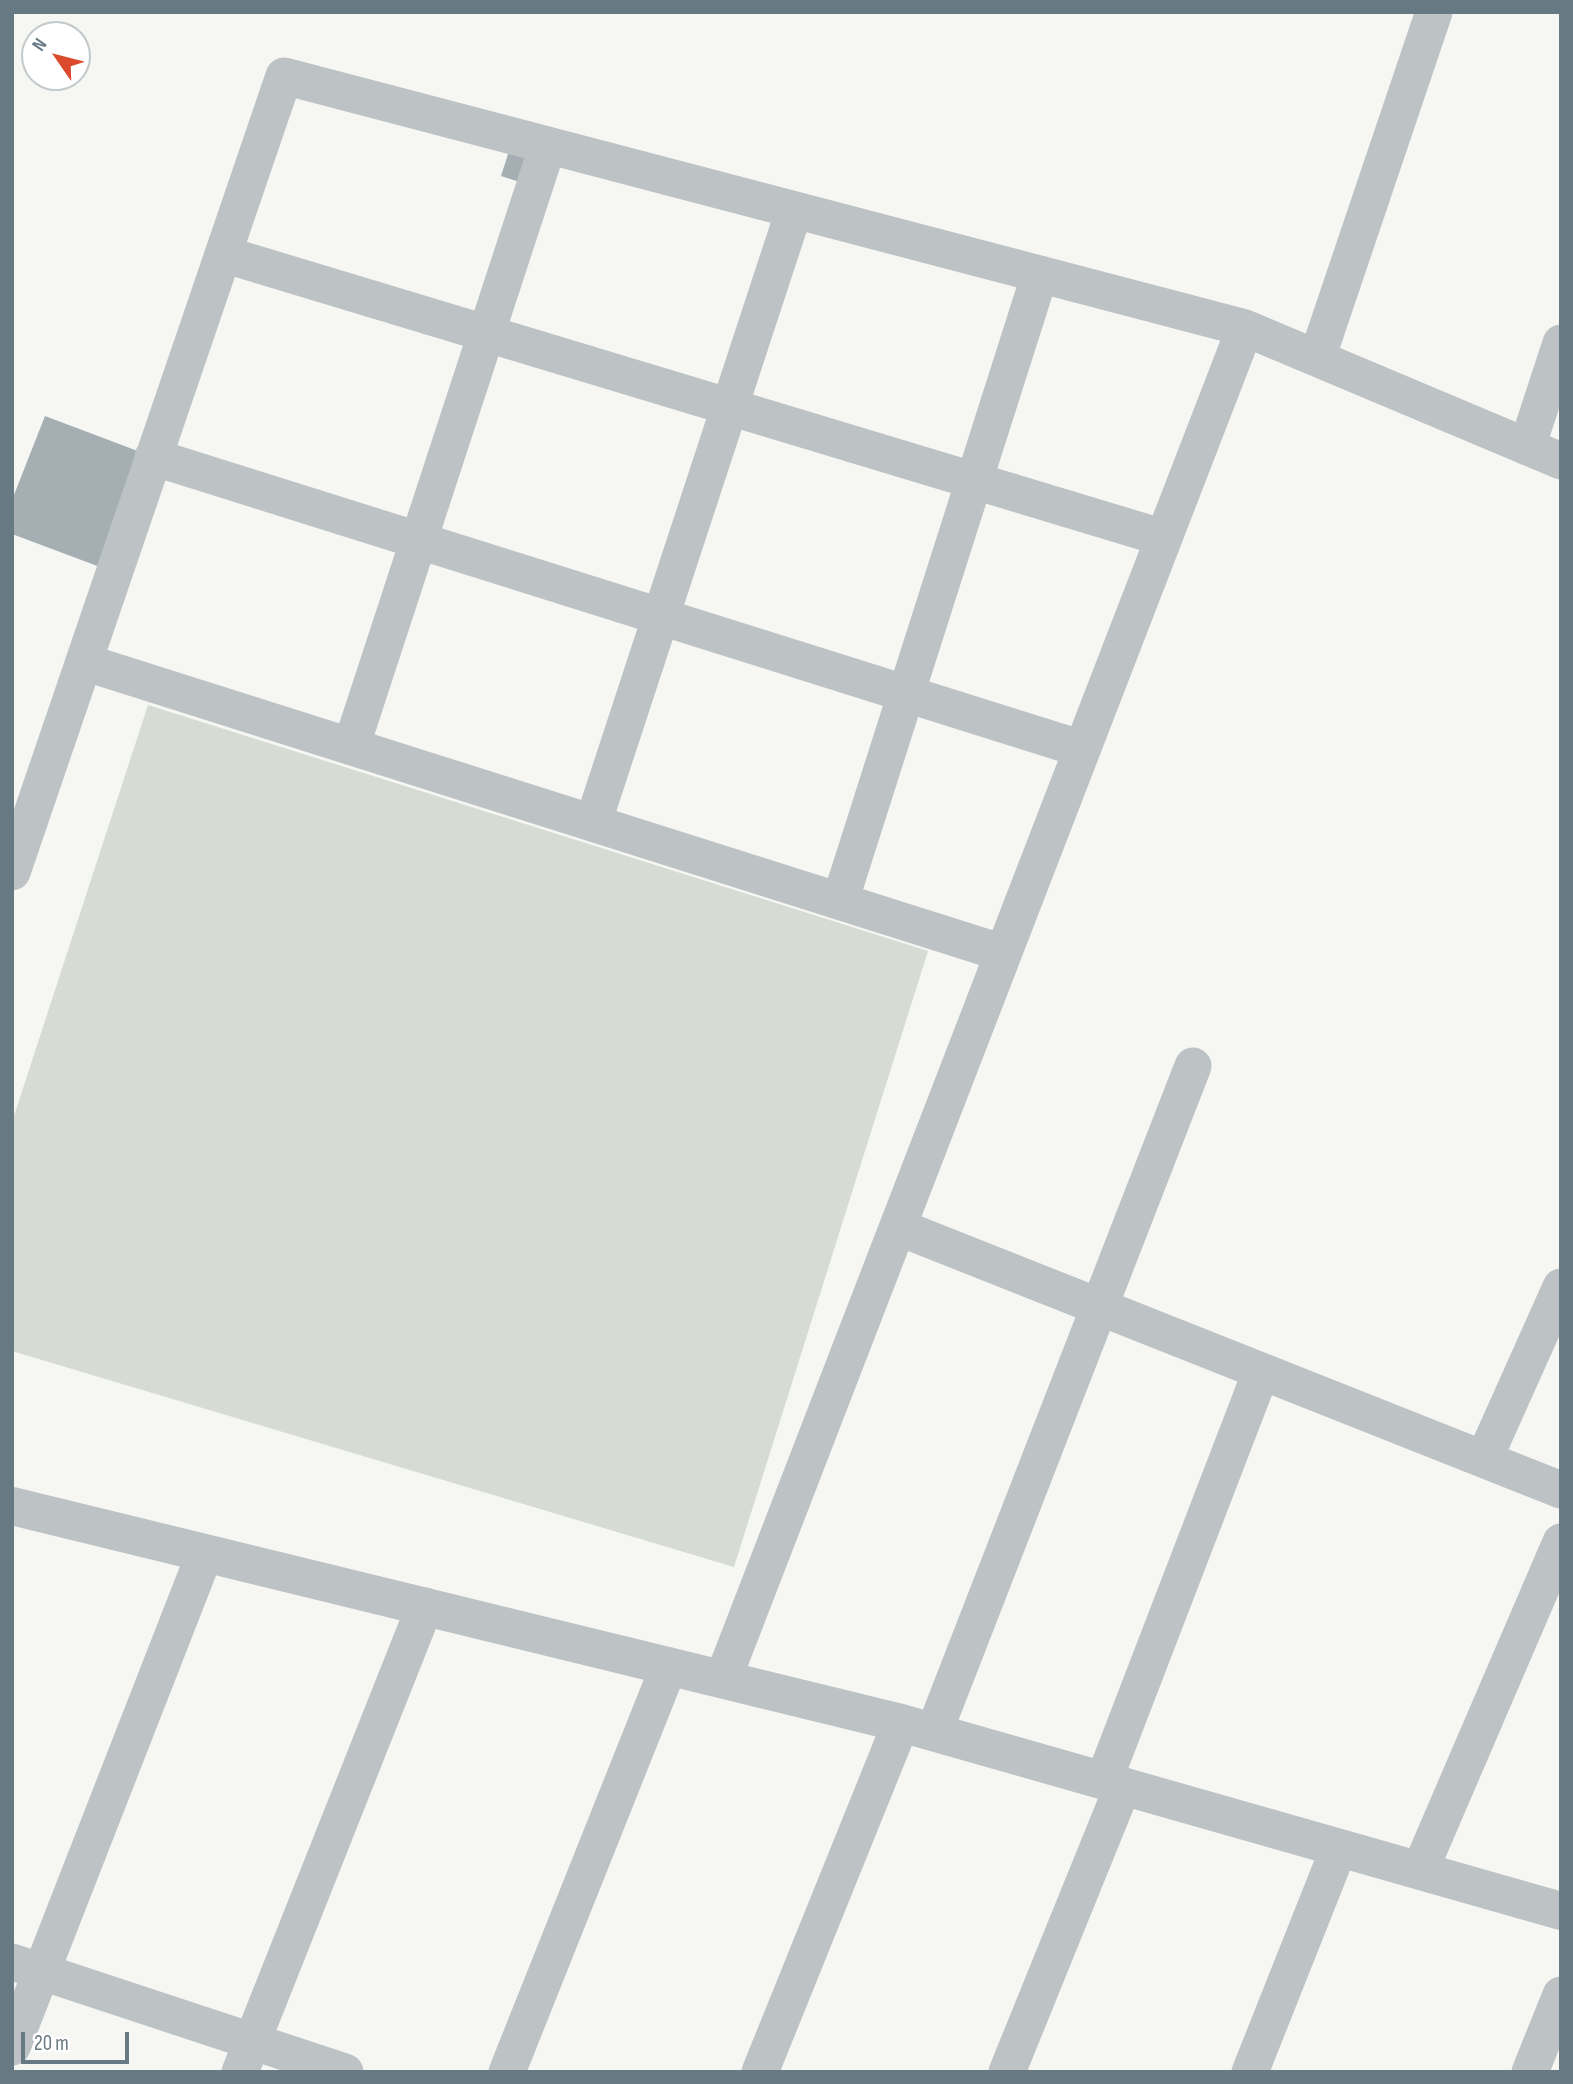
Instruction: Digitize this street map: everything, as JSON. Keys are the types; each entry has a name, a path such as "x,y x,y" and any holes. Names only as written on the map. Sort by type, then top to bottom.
{"street":[{"path":"1317,358 1434,12"},
{"path":"12,872 284,76 1245,328 1561,461"},
{"path":"351,747 548,145"},
{"path":"593,823 790,223"},
{"path":"223,254 1164,538"},
{"path":"840,901 1040,274"},
{"path":"723,1679 1245,328"},
{"path":"1527,447 1561,343"},
{"path":"153,457 1082,749"},
{"path":"84,662 1003,953"},
{"path":"760,2072 917,1727 1099,1307 1193,1066"},
{"path":"898,1227 1561,1490"},
{"path":"1484,1460 1561,1287"},
{"path":"1007,2072 1261,1372"},
{"path":"12,1506 917,1727 1561,1911"},
{"path":"1420,1870 1561,1542"},
{"path":"12,2047 27,1967 205,1553"},
{"path":"246,2056 425,1606"},
{"path":"507,2072 669,1666"},
{"path":"1250,2072 1339,1848"},
{"path":"27,1967 246,2056 345,2072"},
{"path":"1530,2072 1561,1995"}],"shaded area":[{"path":"148,705 928,951 734,1567 12,1351 12,1122"}],"building":[{"path":"509,151 537,160 529,185 501,176"},
{"path":"45,416 143,453 100,567 12,534 12,500"}]}
